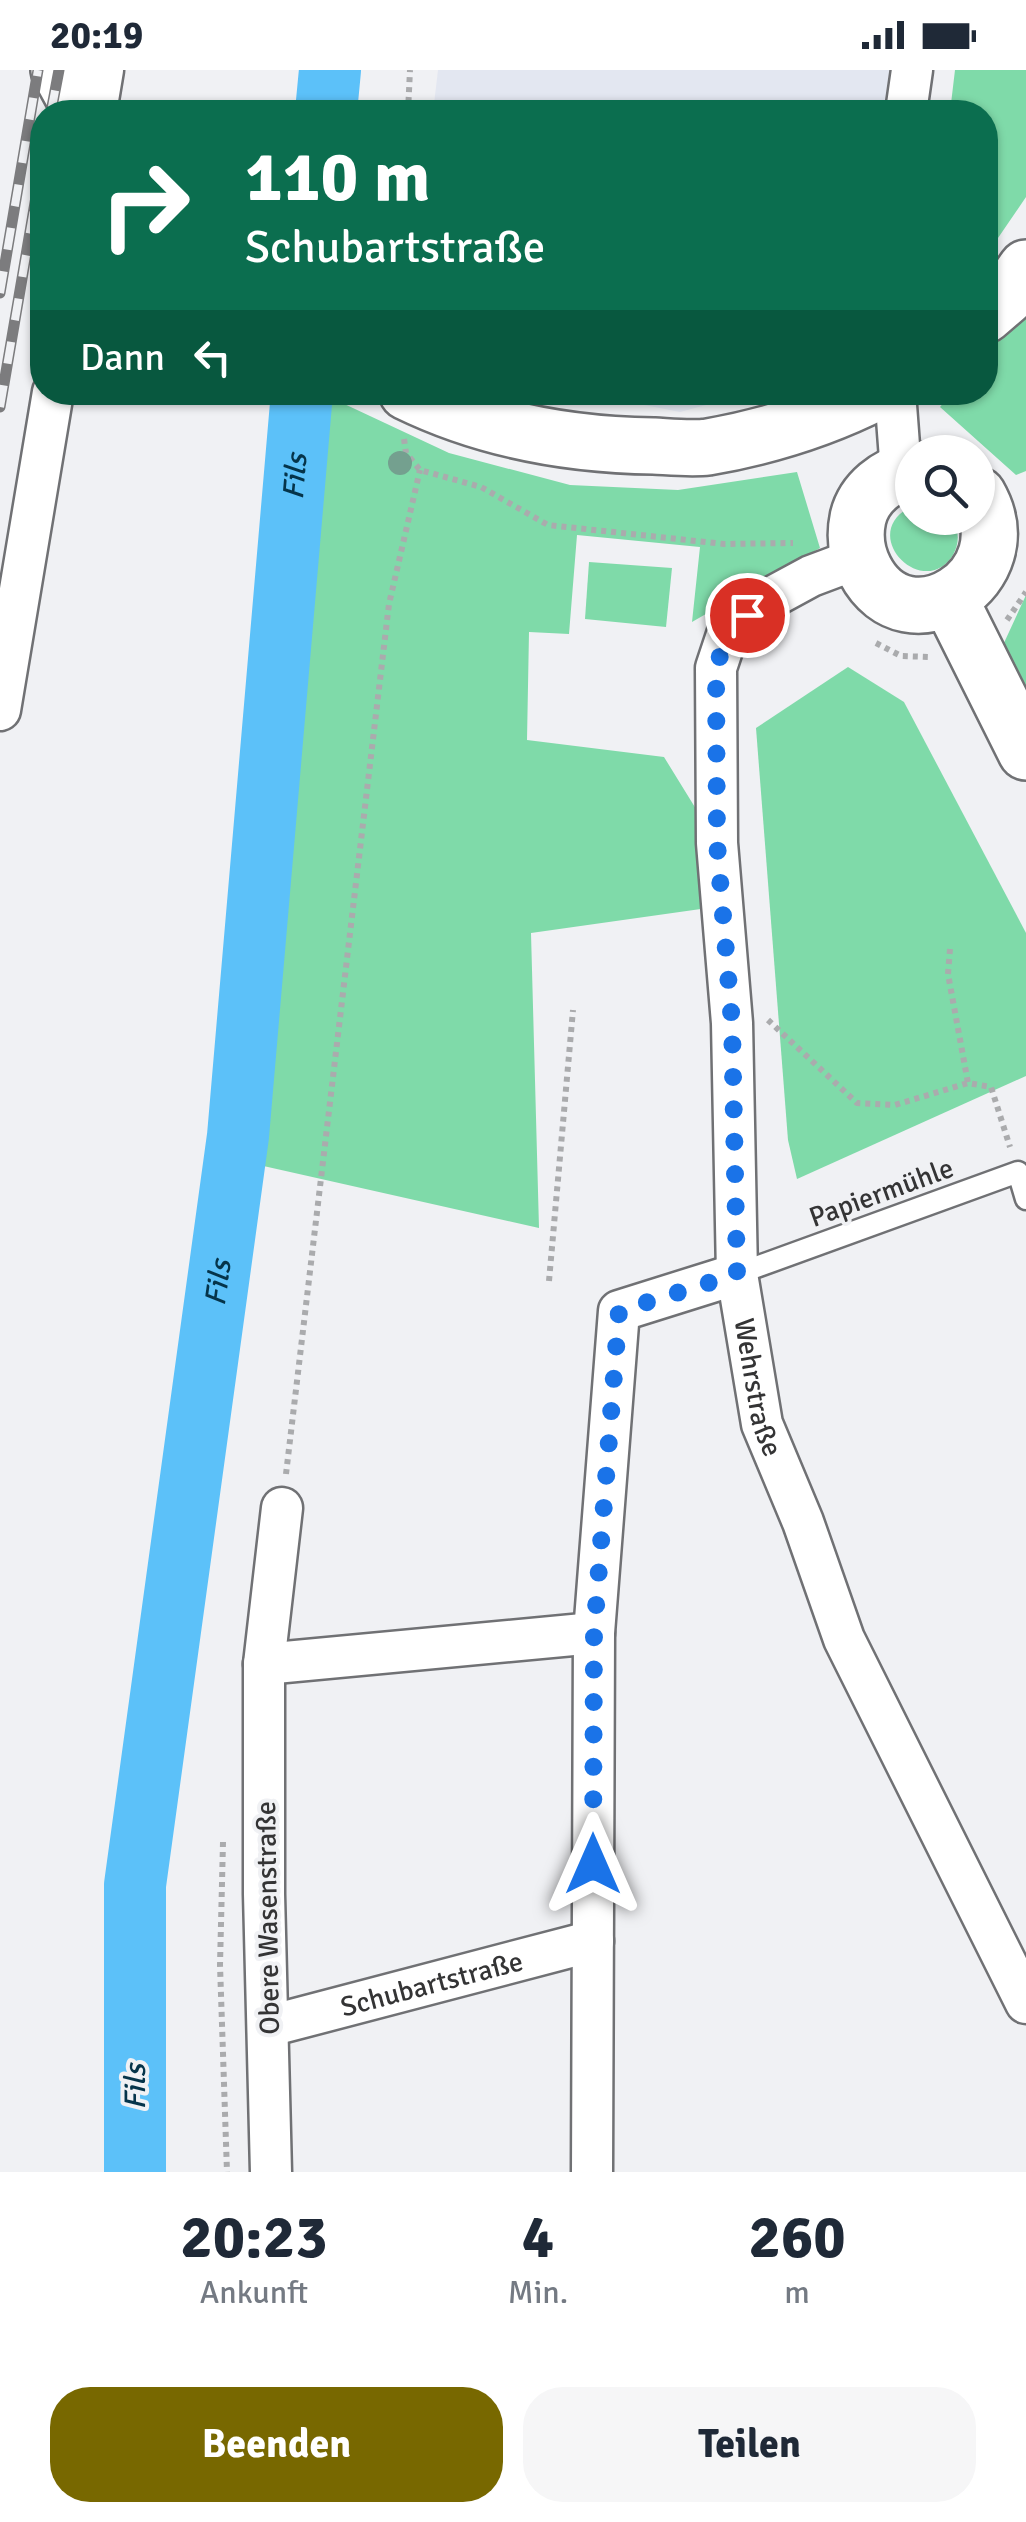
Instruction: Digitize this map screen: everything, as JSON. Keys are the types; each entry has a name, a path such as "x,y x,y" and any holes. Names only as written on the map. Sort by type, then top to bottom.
{"street":[{"path":"60,70 76,100"},
{"path":"98,100 103,70"},
{"path":"908,100 912,70"},
{"path":"0,710 50,405"},
{"path":"444,405 518,431 606,446 705,447 800,424 846,405"},
{"path":"897,405 902,435"},
{"path":"895,475 870,492 859,513 855,535 835,567 869,578 906,603 928,605 960,622 1026,752"},
{"path":"960,622 969,588 984,571 992,550 997,503"},
{"name":"Wehrstraße","path":"835,567 765,601 729,629 716,668 717,843 732,1023 737,1274 762,1424 803,1522 844,1639 1026,2003"},
{"path":"592,2172 594,1633 619,1311 737,1274"},
{"name":"Obere Wasenstraße","path":"272,2172 264,1894 264,1664 282,1508"},
{"path":"264,1664 594,1633"},
{"name":"Schubartstraße","path":"269,2026 593,1941"}],"lane":[{"name":"Papiermühle","path":"737,1274 1018,1172"},
{"path":"1018,1172 1026,1199"}],"path":[{"path":"409,100 410,70"},
{"path":"282,1508 389,604 420,470 482,488 548,525 724,544 800,542 835,567"},
{"path":"869,640 901,656 940,657 960,622 1000,630 1026,592"},
{"path":"950,949 948,974 968,1083"},
{"path":"549,1282 573,1010"},
{"path":"732,1023 767,1020 857,1104 895,1106 968,1083 991,1088 1018,1172"}],"shaded area":[{"path":"438,70 897,70 892,100 434,100"},
{"path":"644,405 706,405 680,412"}],"green space":[{"path":"955,70 1026,70 1026,197 998,238 998,100 951,100"},
{"path":"1026,305 1026,471 1016,475 995,456 995,435 971,435 940,407 998,405 998,338"},
{"path":"322,405 346,405 449,453 570,485 678,490 797,472 820,548 692,622 700,547 577,535 569,634 529,632 527,740 664,757 717,843 722,906 531,933 539,1228 259,1165"},
{"path":"895,520 895,535 958,535 957,545 941,568 926,571 912,568 900,559 890,532"},
{"path":"589,562 672,568 666,627 585,619"},
{"path":"1026,595 1026,689 1003,645"},
{"path":"848,667 904,702 1026,933 1026,1076 797,1179 788,1140 756,728"}],"waterway":[{"name":"Fils","path":"327,100 330,70"},
{"name":"Fils","path":"135,2172 135,1885 238,1136 301,405"}],"railway":[{"path":"33,100 38,70"},
{"path":"53,100 59,70"},
{"path":"0,293 30,117"},
{"path":"0,407 30,232"}],"route":[{"path":"593,1864 594,1633 619,1311 737,1274 732,1023 717,843 716,668 729,629 747,615"}]}
